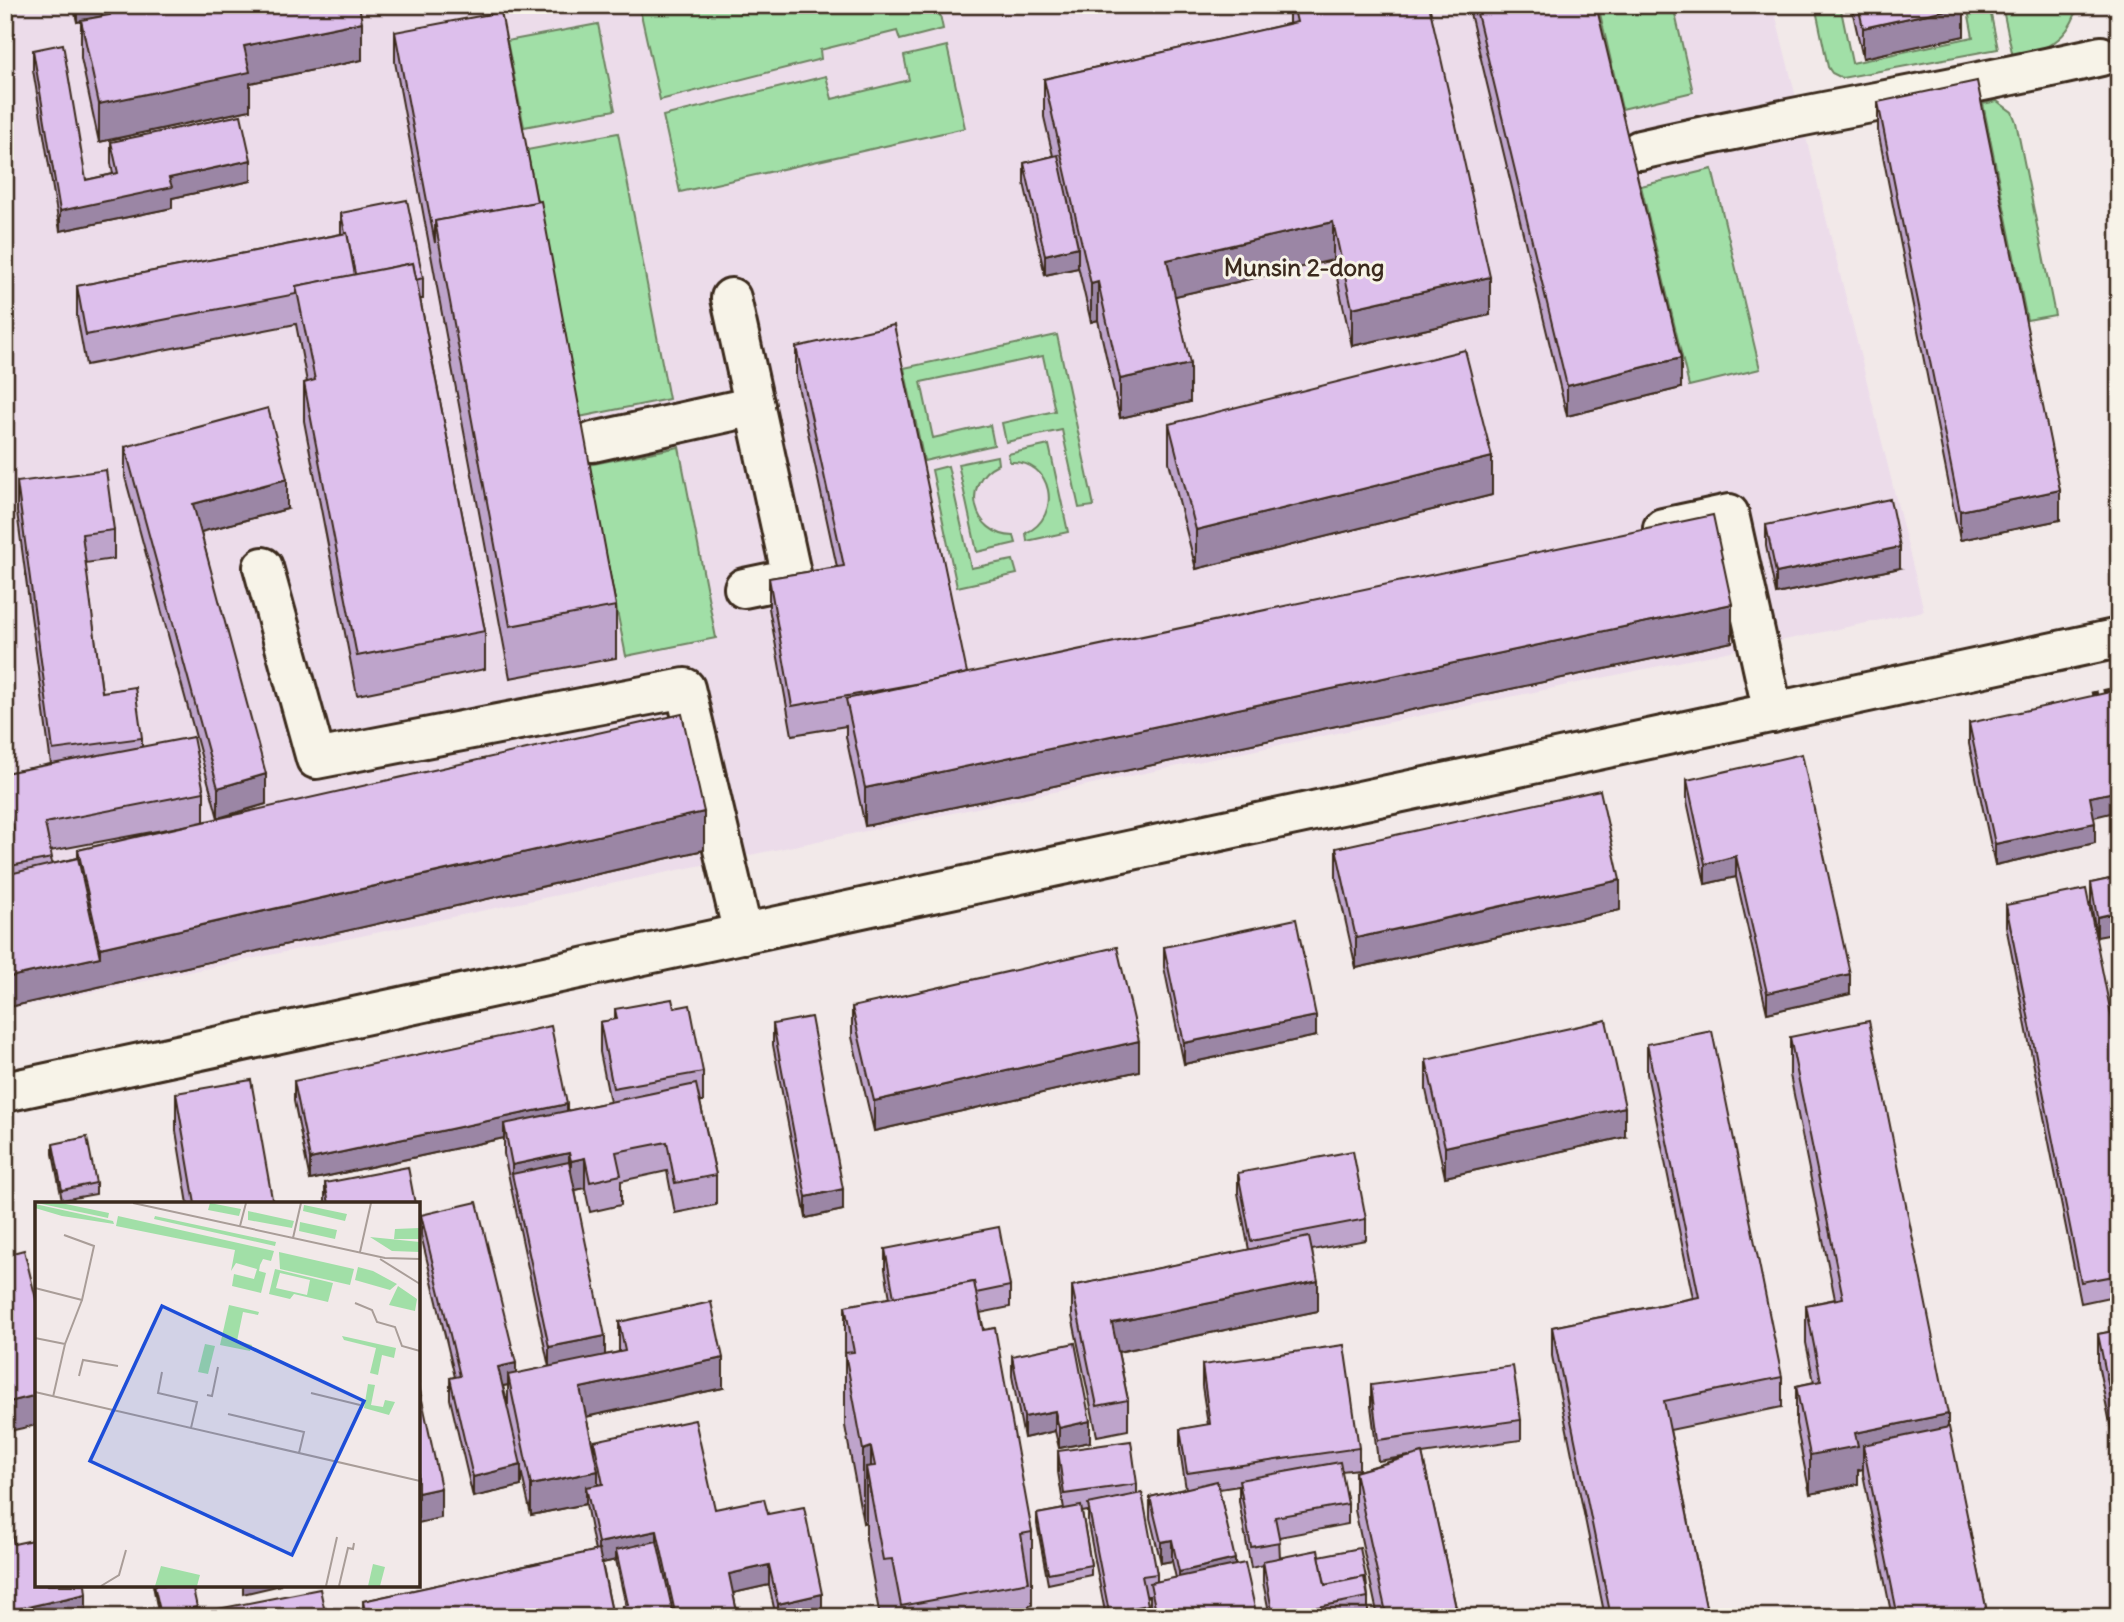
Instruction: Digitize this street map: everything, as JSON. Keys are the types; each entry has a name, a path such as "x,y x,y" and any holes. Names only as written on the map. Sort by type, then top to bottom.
{"main road":[{"path":"1640,150 1763,122 2010,77 2101,56"},
{"path":"732,298 792,578 744,589"},
{"path":"593,442 755,407"},
{"path":"1633,534 1729,514 1773,713"},
{"path":"263,567 316,760 685,688 743,934"},
{"path":"5,1092 2119,638"}],"shaded area":[{"path":"5,5 1773,5 1924,611 5,1010"}],"green space":[{"path":"639,5 938,5 943,29 900,40 897,31 820,50 821,59 660,100"},
{"path":"1598,5 1673,5 1693,92 1622,109"},
{"path":"1815,5 1840,5 1852,63 1973,37 1967,5 1989,5 1998,49 1842,78 1832,73 1828,67"},
{"path":"2002,5 2078,5 2069,27 2054,42 2036,51 2013,57"},
{"path":"598,24 615,110 524,127 507,41"},
{"path":"947,46 965,128 680,192 663,116 826,76 832,99 909,80 904,56"},
{"path":"1997,101 2012,112 2016,122 2055,315 2027,320 1983,104"},
{"path":"618,133 669,399 579,417 527,150"},
{"path":"1712,169 1760,369 1689,386 1641,186"},
{"path":"1057,335 1094,506 1079,508 1062,430 1006,442 1002,423 1055,411 1043,356 921,382 933,438 990,425 994,445 924,461 904,368"},
{"path":"1049,445 1068,532 1027,541 1026,533 1038,525 1045,514 1049,502 1048,490 1036,469 1025,463 1010,462 1008,454"},
{"path":"679,447 716,638 626,656 588,465"},
{"path":"997,456 998,464 986,472 979,483 975,494 976,506 980,518 988,527 1014,536 1016,543 977,552 958,464"},
{"path":"948,466 971,568 1013,560 1017,574 957,587 932,470"}],"building":[{"path":"108,5 359,5 362,22 244,46 250,72 99,104 81,20 110,15"},
{"path":"1293,5 1429,5 1490,277 1352,308 1333,222 1167,260 1190,364 1120,379 1098,282 1091,284 1044,79 1297,22"},
{"path":"1475,5 1596,5 1681,358 1567,386"},
{"path":"1858,5 1964,5 1964,6 1863,28"},
{"path":"501,12 537,202 435,221 435,243 395,32"},
{"path":"63,44 86,180 118,173 111,142 241,115 251,160 169,178 172,187 60,211 33,50"},
{"path":"1977,81 2060,490 1960,511 1878,102"},
{"path":"1058,155 1078,247 1045,255 1024,163"},
{"path":"407,200 423,278 416,280 413,263 355,275 341,213"},
{"path":"541,201 616,606 510,626 435,221"},
{"path":"347,233 355,275 296,286 296,294 86,335 77,286"},
{"path":"413,263 485,631 357,656 304,383 315,380 296,286"},
{"path":"894,325 967,673 792,706 769,578 844,566 796,347"},
{"path":"1465,350 1492,457 1196,530 1169,424"},
{"path":"268,408 287,479 193,504 266,774 218,788 125,447"},
{"path":"106,470 114,530 82,534 102,692 135,687 142,738 53,750 17,482"},
{"path":"1890,499 1900,547 1776,573 1766,525"},
{"path":"1713,515 1732,604 865,788 846,699"},
{"path":"2119,690 2119,791 2090,797 2095,823 1995,844 1969,723"},
{"path":"682,714 704,812 100,948 78,850"},
{"path":"193,737 204,792 45,823 52,858 5,867 5,830 13,829 5,788 5,773"},
{"path":"1802,754 1850,974 1767,993 1736,856 1705,864 1687,780"},
{"path":"1600,790 1620,880 1356,938 1336,848"},
{"path":"78,858 100,957 5,978 5,875"},
{"path":"2119,877 2119,912 2097,917 2091,883"},
{"path":"2086,889 2119,1054 2119,1275 2081,1282 2006,905"},
{"path":"1296,919 1316,1016 1184,1043 1164,947"},
{"path":"1117,947 1139,1041 874,1101 852,1007"},
{"path":"672,999 674,1008 690,1005 703,1072 613,1088 600,1022 617,1019 615,1009"},
{"path":"811,1017 843,1189 806,1197 773,1024"},
{"path":"1606,1020 1625,1107 1445,1147 1426,1060"},
{"path":"1869,1021 1948,1414 1855,1433 1858,1446 1810,1455 1796,1386 1821,1381 1806,1305 1843,1298 1790,1037"},
{"path":"551,1026 567,1104 310,1159 294,1081"},
{"path":"1712,1031 1782,1377 1664,1401 1708,1617 1611,1617 1552,1327 1699,1297 1647,1044"},
{"path":"251,1080 273,1202 195,1202 176,1093"},
{"path":"696,1084 716,1175 675,1183 667,1142 616,1152 621,1175 590,1182 585,1158 571,1161 569,1153 512,1165 504,1124"},
{"path":"87,1137 96,1183 62,1190 53,1144"},
{"path":"1353,1151 1366,1219 1251,1241 1238,1173"},
{"path":"569,1162 605,1336 549,1347 512,1174"},
{"path":"408,1167 415,1202 329,1202 325,1183"},
{"path":"477,1202 516,1363 498,1367 521,1465 473,1477 450,1378 460,1376 421,1215"},
{"path":"999,1227 1010,1286 976,1293 974,1282 894,1297 885,1249"},
{"path":"1309,1237 1318,1281 1112,1323 1128,1400 1097,1406 1072,1286"},
{"path":"24,1250 35,1295 35,1396 5,1403 5,1255"},
{"path":"974,1282 983,1330 995,1328 1032,1532 1021,1534 1029,1582 901,1606 892,1559 883,1560 866,1467 875,1466 871,1447 863,1450 845,1353 854,1352 845,1306"},
{"path":"711,1302 723,1358 580,1388 598,1471 531,1485 508,1375 625,1351 619,1322"},
{"path":"2119,1330 2119,1438 2098,1334"},
{"path":"1075,1343 1090,1421 1059,1428 1055,1411 1024,1417 1012,1356"},
{"path":"1344,1345 1359,1448 1187,1473 1180,1429 1210,1424 1202,1365"},
{"path":"1513,1366 1521,1420 1378,1440 1371,1385"},
{"path":"420,1390 441,1488 420,1493"},
{"path":"695,1420 715,1509 764,1499 768,1514 804,1507 822,1594 778,1604 769,1565 729,1574 738,1617 676,1617 657,1531 598,1543 586,1487 603,1484 594,1441"},
{"path":"1949,1427 1988,1617 1898,1617 1863,1445"},
{"path":"1131,1441 1137,1484 1064,1494 1058,1451"},
{"path":"1422,1453 1458,1617 1387,1617 1355,1472"},
{"path":"1340,1462 1348,1504 1275,1517 1280,1542 1251,1547 1239,1480"},
{"path":"1217,1481 1235,1559 1179,1572 1172,1540 1161,1542 1150,1497"},
{"path":"1142,1493 1157,1574 1142,1576 1148,1605 1109,1612 1088,1504"},
{"path":"1081,1506 1091,1565 1048,1573 1037,1514"},
{"path":"12,1534 14,1544 35,1539 35,1587 85,1587 86,1594 5,1612 5,1535"},
{"path":"657,1541 674,1617 625,1617 623,1606 628,1605 616,1550"},
{"path":"1360,1548 1366,1578 1325,1585 1319,1556"},
{"path":"599,1550 613,1617 366,1617 363,1601"},
{"path":"1318,1550 1325,1585 1364,1577 1368,1597 1273,1616 1263,1561"},
{"path":"1245,1563 1257,1617 1157,1617 1150,1583"},
{"path":"154,1587 192,1587 197,1607 161,1615"},
{"path":"320,1589 326,1617 197,1617 197,1613"}],"district":[{"name":"Munsin 2-dong","path":"1304,267"}]}
